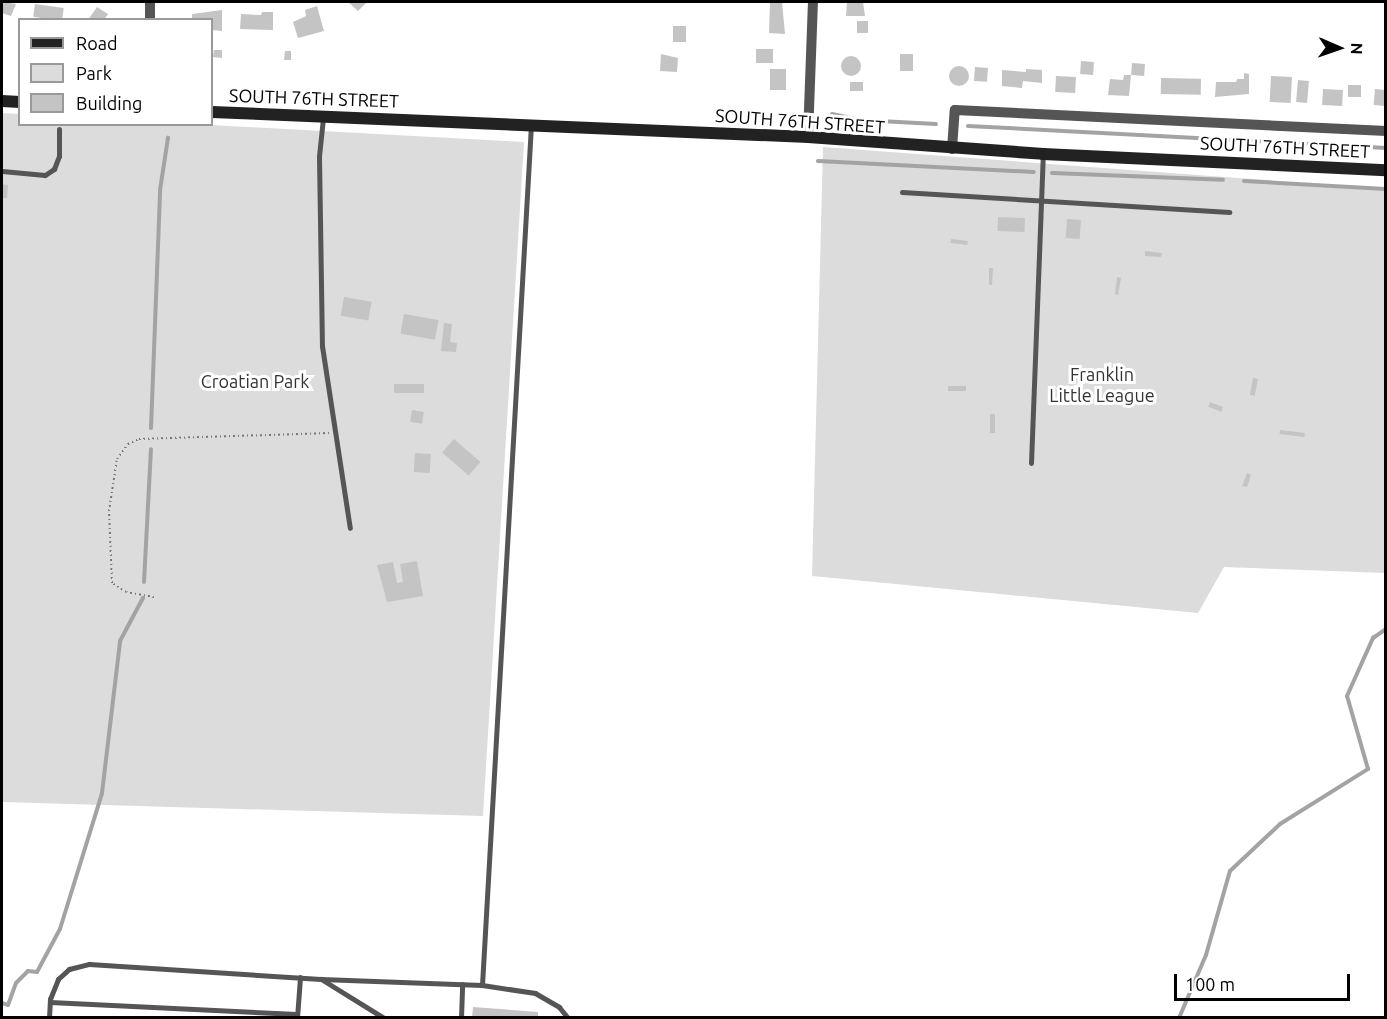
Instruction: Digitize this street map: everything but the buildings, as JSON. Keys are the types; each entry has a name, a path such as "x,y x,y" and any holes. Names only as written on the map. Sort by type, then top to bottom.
{"main road":[{"path":"2,101 18,102"},
{"name":"SOUTH 76TH STREET","path":"213,112 808,137 952,149 1386,170"}],"street":[{"path":"150,2 150,18"},
{"path":"808,137 813,2"},
{"path":"952,149 955,110 1386,131"}],"lane":[{"path":"323,117 319,158 322,346 350,528"},
{"path":"482,985 531,125"},
{"path":"2,171 45,175 54,169 59,156 59,129"},
{"path":"1031,464 1043,154"},
{"path":"902,192 1229,212"},
{"path":"49,1017 50,1002 58,979 69,969 89,964 321,979 482,985 535,993 568,1017"},
{"path":"50,1002 297,1016 300,977"},
{"path":"321,979 384,1017"},
{"path":"461,1017 462,984"}],"path":[{"path":"154,597 126,592 112,583 109,511 117,459 129,444 139,439 335,433"}],"green space":[{"name":"Croatian Park","path":"2,113 18,114 18,126 213,125 524,142 483,816 2,802"},
{"name":"Franklin Little League","path":"823,147 1385,189 1385,573 1224,567 1198,613 812,576"}],"waterway":[{"path":"832,114 861,120 936,124"},
{"path":"968,126 1386,148"},
{"path":"151,428 160,190 168,138"},
{"path":"818,161 1034,172"},
{"path":"1052,173 1223,180"},
{"path":"1244,181 1386,189"},
{"path":"144,582 151,449"},
{"path":"2,1003 8,1005 16,983 28,971 37,972 60,929 102,793 120,641 143,598"},
{"path":"1179,1018 1206,955 1230,871 1280,824 1368,769 1347,696 1373,638 1386,629"}]}
